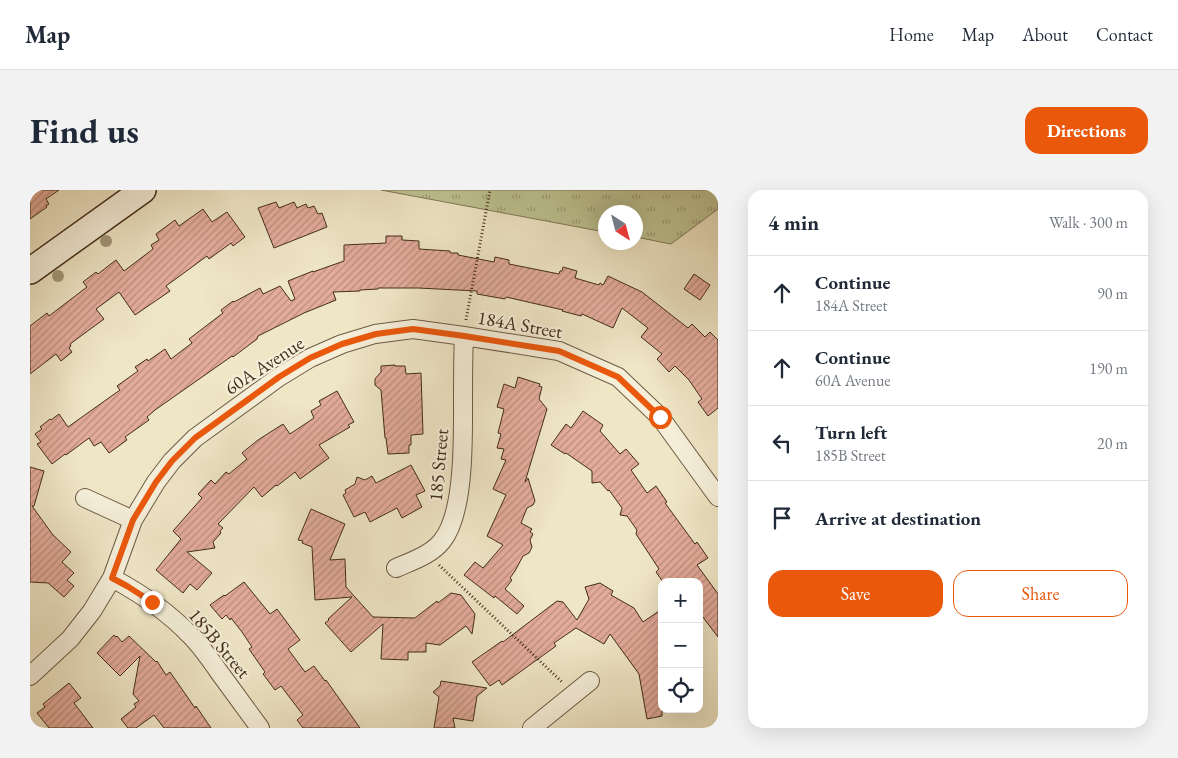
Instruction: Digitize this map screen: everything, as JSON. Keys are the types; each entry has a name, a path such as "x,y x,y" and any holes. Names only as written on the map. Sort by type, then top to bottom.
{"street":[{"path":"30,270 144,190"},
{"name":"184A Street","path":"465,328 559,351 618,377 660,417 718,497"},
{"name":"60A Avenue","path":"30,676 70,639 92,611 112,578 133,520 156,482 172,461 195,438 279,377 310,358 342,344 376,334 413,329 465,328"},
{"name":"185 Street","path":"396,568 428,554 442,541 453,522 458,502 461,470 465,328"},
{"path":"85,498 133,520"},
{"name":"185B Street","path":"112,578 152,602 191,636 260,728"},
{"path":"532,728 590,681"}],"path":[{"path":"465,328 490,190"},
{"path":"428,554 575,693"}],"green space":[{"path":"381,190 718,190 718,209 671,244 643,238 643,205 598,205 598,231"}],"building":[{"path":"30,190 59,190 46,199 49,204 47,207 30,219"},
{"path":"276,202 279,208 294,202 297,208 306,204 308,208 314,206 318,214 322,213 327,227 274,248 258,208"},
{"path":"203,209 212,222 227,212 245,237 233,246 231,243 209,259 207,256 166,286 170,291 135,315 119,292 96,309 104,319 70,344 69,348 72,352 61,361 56,354 30,374 30,326 47,313 49,316 87,287 83,282 96,272 98,274 116,260 124,271 153,249 151,245 159,240 156,234 175,220 179,226"},
{"path":"386,236 402,236 402,240 419,241 419,249 450,251 450,253 458,253 458,255 494,262 495,257 509,260 509,264 559,274 563,267 577,271 575,278 599,285 600,283 603,285 608,276 642,292 688,328 692,324 705,337 710,332 718,340 718,408 708,416 698,402 702,399 689,380 675,366 669,372 657,359 662,354 641,337 648,328 622,308 613,328 582,314 581,316 506,297 505,299 477,294 477,291 378,288 333,292 336,300 304,313 258,336 257,339 233,357 155,410 147,417 149,420 125,437 127,440 109,453 101,442 94,446 89,438 52,464 37,444 41,442 35,434 50,419 59,414 68,427 120,390 117,386 138,371 135,367 147,359 148,361 165,349 171,359 192,343 189,339 223,313 221,310 233,301 260,288 263,294 280,286 291,301 295,299 288,281 344,261 344,245 386,243"},
{"path":"694,274 710,285 700,300 684,289"},
{"path":"381,366 405,366 406,374 421,373 423,434 411,435 409,453 388,454 381,390 375,385 375,379 381,372"},
{"path":"518,377 540,384 539,386 542,387 539,399 547,409 525,482 528,478 535,501 533,505 527,508 521,523 532,529 530,532 533,534 530,540 532,547 529,553 523,556 510,578 512,580 505,589 524,606 517,614 464,575 475,562 483,568 503,545 487,536 506,495 493,489 506,460 501,459 504,449 497,448 501,434 498,433 504,409 497,407 504,384 515,388"},
{"path":"337,391 354,422 348,425 350,427 319,445 329,458 300,479 295,472 262,497 254,487 218,524 223,528 213,542 215,548 187,552 212,573 197,590 190,584 183,593 156,570 181,539 173,531 202,498 198,494 211,480 215,484 226,472 229,474 247,459 242,453 283,424 290,434 314,418 311,411 321,405 319,401"},
{"path":"583,411 603,425 600,431 620,454 626,449 639,464 631,470 647,493 656,486 667,502 665,503 695,544 697,542 708,558 697,565 718,594 718,637 703,617 703,578 660,578 656,572 659,569 636,534 637,530 627,516 620,515 622,508 609,490 600,482 592,483 592,471 551,445 566,424 571,428"},
{"path":"411,465 425,491 416,495 422,507 402,518 397,508 370,522 365,512 354,517 343,495 346,493 345,490 355,484 357,477 365,480 372,476 376,483"},
{"path":"30,467 44,471 34,506 32,506 53,535 71,552 62,562 74,573 67,580 74,586 64,597 48,583 30,582"},
{"path":"311,509 345,524 330,560 345,559 346,587 373,617 415,618 451,593 461,595 475,614 472,634 466,626 440,645 426,643 426,652 408,652 408,660 381,659 383,624 351,652 325,623 352,597 315,600 312,547 298,540"},
{"path":"244,582 270,614 277,609 300,640 288,649 305,672 314,666 360,728 303,728 297,720 303,715 281,686 275,690 263,674 265,672 249,649 252,647 242,632 231,618 230,620 226,615 222,619 210,605"},
{"path":"600,583 613,591 611,595 634,608 643,622 658,612 658,713 662,713 662,716 647,719 639,674 610,634 604,644 576,628 554,643 556,646 502,685 499,680 490,686 472,662 503,642 557,601 563,602 577,620 589,599 585,587"},
{"path":"114,635 122,642 129,636 157,661 166,675 170,672 211,728 164,728 154,715 136,728 128,728 121,719 136,707 134,704 139,701 133,694 140,656 120,676 97,653"},
{"path":"441,681 487,688 477,696 473,721 453,718 455,728 434,728 439,697 433,692 440,686"},
{"path":"69,683 81,698 74,703 93,728 49,728 37,713 45,707 43,704"}],"route":[{"path":"152,602 112,578 133,520 156,482 172,461 195,438 279,377 310,358 342,344 376,334 413,329 559,351 618,377 660,417"}]}
